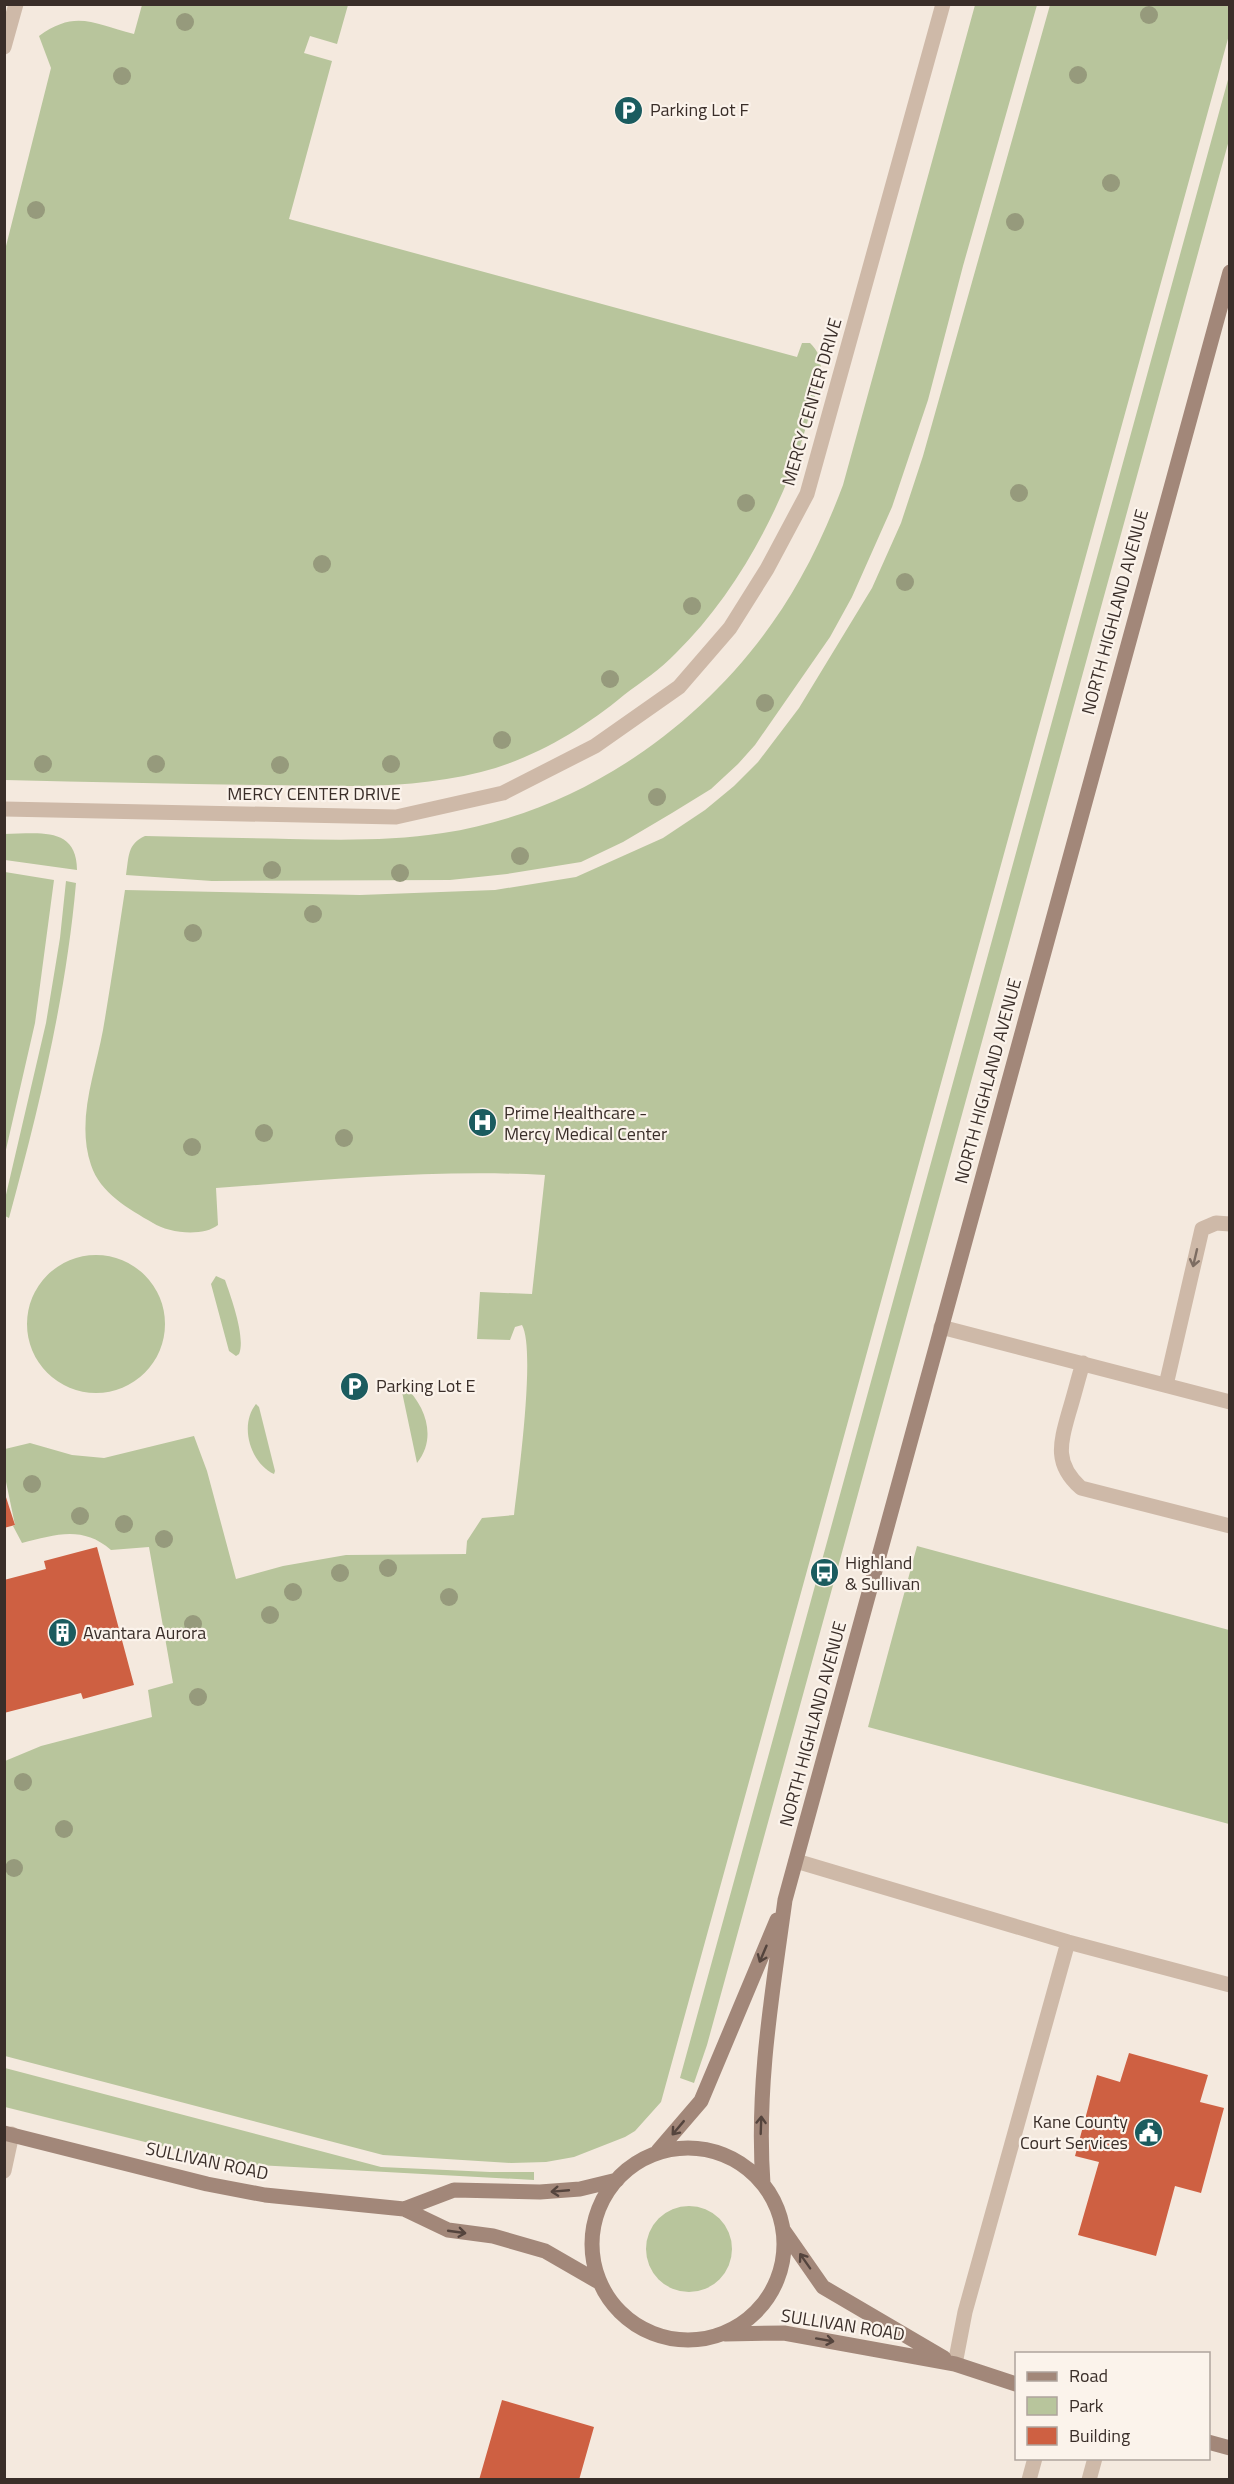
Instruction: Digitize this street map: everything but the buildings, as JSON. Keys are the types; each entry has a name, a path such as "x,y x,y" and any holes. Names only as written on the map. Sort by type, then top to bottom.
{"street":[{"path":"4,47 16,4"},
{"name":"MERCY CENTER DRIVE","path":"4,809 396,817 503,793 595,746 679,687 730,628 766,569 807,494 943,4"},
{"name":"NORTH HIGHLAND AVENUE","path":"658,2151 701,2102 785,1900 1230,272"},
{"path":"1166,1385 1202,1229 1216,1223 1230,1224"},
{"path":"941,1328 1230,1402"},
{"path":"1083,1363 1060,1445 1063,1464 1070,1479 1081,1488 1230,1526"},
{"path":"796,1861 1068,1942 1230,1985"},
{"name":"NORTH HIGHLAND AVENUE","path":"763,2184 760,2141 765,2041 785,1900"},
{"path":"955,2364 965,2312 1068,1942"},
{"path":"4,2171 8,2133"},
{"name":"SULLIVAN ROAD","path":"8,2133 207,2184 265,2194 404,2209 448,2230 493,2236 545,2251 597,2281"},
{"name":"SULLIVAN ROAD","path":"725,2334 752,2317 772,2292 783,2263 784,2231 777,2206 763,2184 742,2164 716,2152 687,2148 658,2151 635,2164 617,2180 601,2203 593,2229 592,2256 597,2281 612,2304 630,2321 652,2333 676,2340 701,2340 725,2334 784,2333 955,2364 1015,2383"},
{"name":"SULLIVAN ROAD","path":"404,2209 454,2190 540,2192 580,2189 617,2180"},
{"name":"SULLIVAN ROAD","path":"784,2231 823,2287 955,2364"},
{"path":"1210,2442 1230,2448"},
{"path":"1029,2480 1034,2460"},
{"path":"1089,2480 1094,2460"}],"green space":[{"path":"142,5 348,5 337,44 310,36 304,53 332,61 289,219 797,357 802,343 810,343 819,355 820,379 795,461 769,521 728,592 694,634 664,664 592,720 557,741 520,759 481,772 428,782 374,786 5,780 5,250 51,68 39,36 64,23 75,21 96,23 134,34"},
{"path":"975,5 1037,5 963,266 928,400 892,507 852,597 830,637 755,745 738,764 711,789 623,842 581,862 507,874 450,880 212,881 126,875 132,847 145,836 386,839 443,833 498,821 551,802 602,778 650,747 694,711 734,671 770,627 800,579 843,485"},
{"path":"1050,5 1229,5 1229,35 661,2102 635,2131 574,2157 546,2162 511,2163 383,2155 5,2056 5,1761 41,1746 152,1717 148,1690 173,1683 149,1547 111,1550 90,1537 68,1534 22,1543 13,1526 15,1525 5,1477 5,1449 30,1443 72,1455 104,1458 194,1436 207,1471 236,1579 283,1566 346,1555 466,1554 467,1541 482,1518 514,1515 522,1446 527,1387 526,1339 522,1325 515,1327 510,1340 477,1339 480,1292 532,1294 545,1175 422,1174 216,1188 218,1225 212,1229 195,1232 176,1231 159,1226 125,1206 101,1184 91,1165 87,1148 86,1114 103,1030 125,890 360,895 495,890 576,877 663,838 705,810 734,786 758,762 799,708 872,588 901,523 923,456"},
{"path":"1229,76 1229,140 707,2045 694,2083 680,2078"},
{"path":"4,834 42,834 63,839 70,845 75,856 77,870 5,860"},
{"path":"5,872 54,880 35,1023 5,1154"},
{"path":"66,881 76,883 66,968 41,1094 9,1218 5,1216 5,1199 46,1023 60,938"},
{"path":"96,1255 122,1260 145,1275 160,1298 165,1324 160,1350 145,1373 122,1388 96,1393 70,1388 47,1373 32,1350 27,1324 32,1298 47,1275 70,1260"},
{"path":"216,1276 225,1280 237,1317 241,1347 236,1356 229,1351 211,1284"},
{"path":"405,1386 419,1403 428,1433 427,1443 417,1463 402,1392"},
{"path":"256,1404 259,1407 274,1474 259,1461 250,1443 248,1422"},
{"path":"917,1546 1229,1630 1229,1824 868,1727"},
{"path":"5,2068 381,2167 534,2172 534,2180 257,2165 161,2146 5,2107"},
{"path":"689,2206 713,2213 725,2225 732,2249 725,2273 713,2285 689,2292 665,2285 653,2273 646,2249 653,2225 665,2213"}],"place":[{"name":"Parking Lot F","path":"629,110"},
{"name":"Prime Healthcare - Mercy Medical Center","path":"483,1123"},
{"name":"Parking Lot E","path":"355,1386"},
{"name":"Highland & Sullivan","path":"824,1573"},
{"name":"Avantara Aurora","path":"62,1633"},
{"name":"Kane County Court Services","path":"1149,2132"}]}
